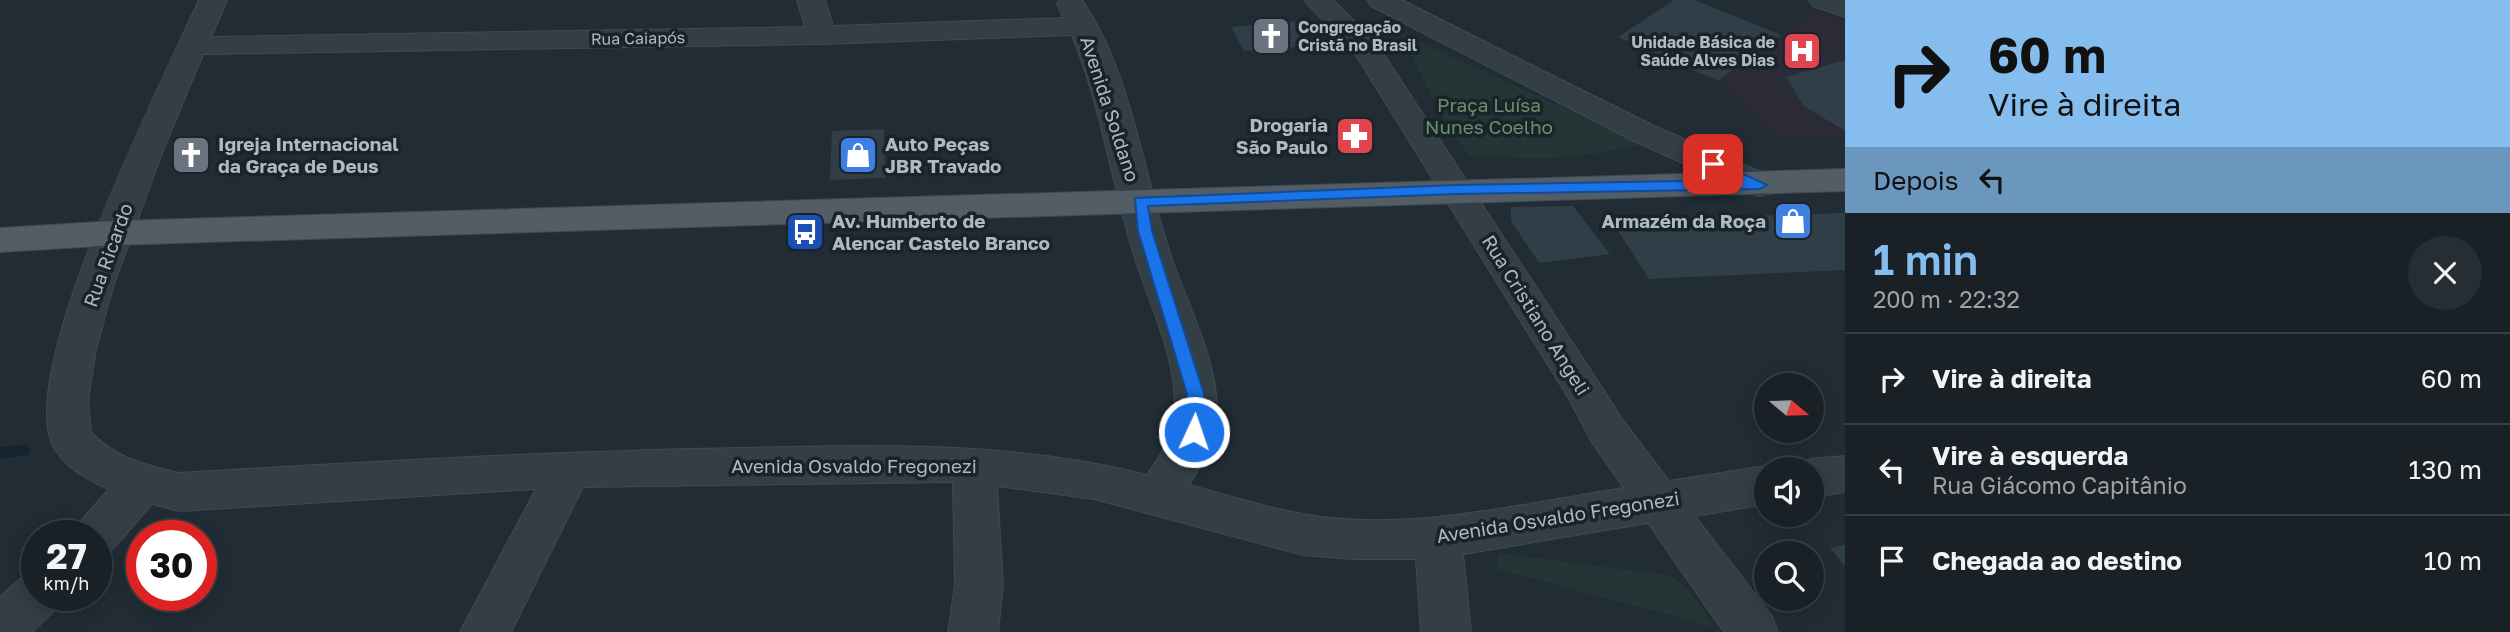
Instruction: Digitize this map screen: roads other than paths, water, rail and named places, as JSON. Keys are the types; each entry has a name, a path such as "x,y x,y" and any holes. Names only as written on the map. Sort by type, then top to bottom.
{"main road":[{"path":"0,240 114,233 1456,190 1760,185 1845,180"}],"street":[{"name":"Rua Ricardo","path":"141,485 88,456 70,436 66,408 82,325 114,233 213,0"},
{"path":"811,0 822,35"},
{"path":"1381,0 1643,133 1760,185"},
{"path":"1823,0 1845,9"},
{"path":"1328,10 1426,23"},
{"name":"Rua Cristiano Angeli","path":"1328,10 1367,50 1582,386 1608,432 1753,632"},
{"name":"Rua Caiapós","path":"193,46 822,35 1076,13"},
{"name":"Avenida Soldano","path":"1076,13 1140,202 1145,231 1196,394 1194,432 1158,496"},
{"name":"Avenida Osvaldo Fregonezi","path":"141,485 180,492 570,469 914,463 974,465 1094,480 1303,535 1355,539 1438,538 1658,500 1754,487"},
{"path":"973,632 979,585 974,465"},
{"path":"485,632 570,469"},
{"path":"1824,476 1845,474"},
{"path":"110,520 141,485"},
{"path":"1438,538 1446,632"},
{"path":"0,631 21,611"}],"waterway":[{"path":"0,453 25,450"}],"place":[{"name":"Congregação Cristã no Brasil","path":"1271,36"},
{"name":"Unidade Básica de Saúde Alves Dias","path":"1802,51"},
{"name":"Drogaria São Paulo","path":"1355,136"},
{"name":"Igreja Internacional da Graça de Deus","path":"191,155"},
{"name":"Auto Peças JBR Travado","path":"858,155"},
{"name":"Armazém da Roça","path":"1793,221"},
{"name":"Av. Humberto de Alencar Castelo Branco","path":"805,232"}],"park label":[{"name":"Praça Luísa Nunes Coelho","path":"1489,116"}]}
